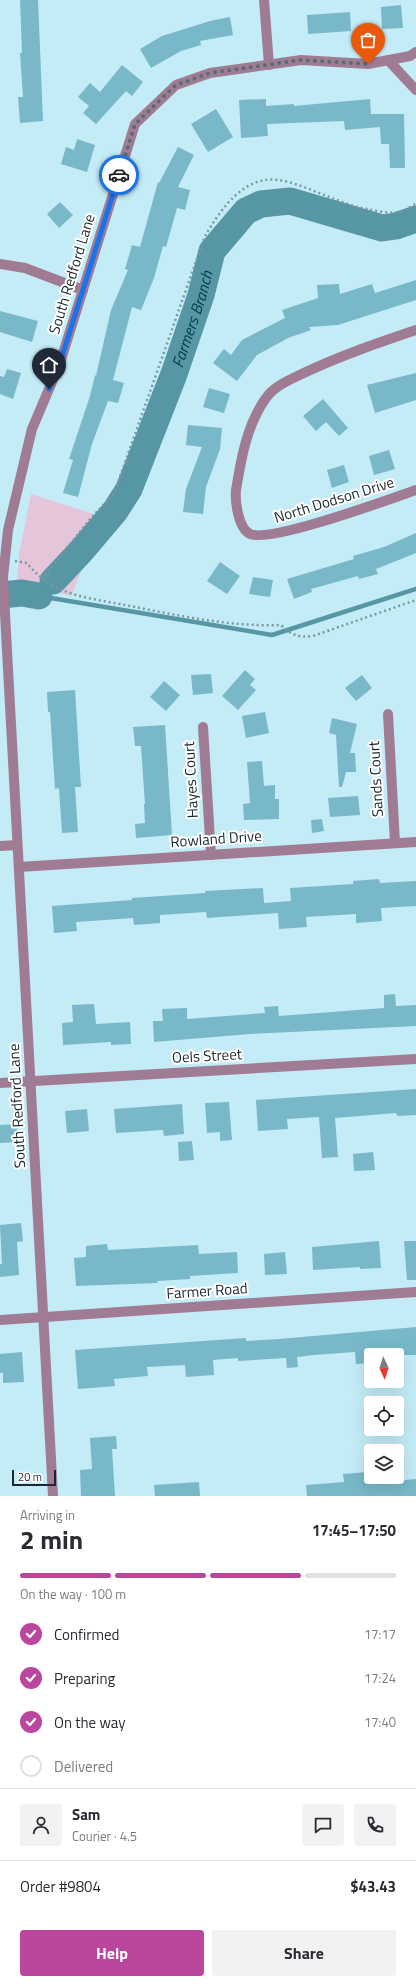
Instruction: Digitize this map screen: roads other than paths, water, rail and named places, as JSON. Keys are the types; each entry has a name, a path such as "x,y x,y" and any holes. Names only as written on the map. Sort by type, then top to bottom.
{"street":[{"path":"264,0 269,65"},
{"name":"South Redford Lane","path":"53,1496 4,577 8,530 32,429 60,363 135,124 176,85 210,73 301,60 368,64 410,56 416,52"},
{"path":"388,60 416,90"},
{"path":"0,264 25,268 83,290"},
{"name":"North Dodson Drive","path":"416,330 344,354 280,385 266,398 250,426 240,468 236,495 238,518 250,534 278,534 355,511 416,490"},
{"name":"Sands Court","path":"388,714 395,843"},
{"name":"Hayes Court","path":"203,727 211,855"},
{"name":"Rowland Drive","path":"19,867 416,842"},
{"path":"0,846 18,845"},
{"name":"Oels Street","path":"0,1084 416,1059"},
{"name":"Farmer Road","path":"0,1320 416,1292"}],"waterway":[{"name":"Farmers Branch","path":"53,581 115,511 129,489 174,374 201,295 212,251 246,211 261,204 290,201 382,228 396,226 416,219"},
{"path":"39,596 48,587"},
{"path":"39,596 272,635 416,589"},
{"name":"Farmers Branch","path":"0,595 22,593 39,596"}]}
